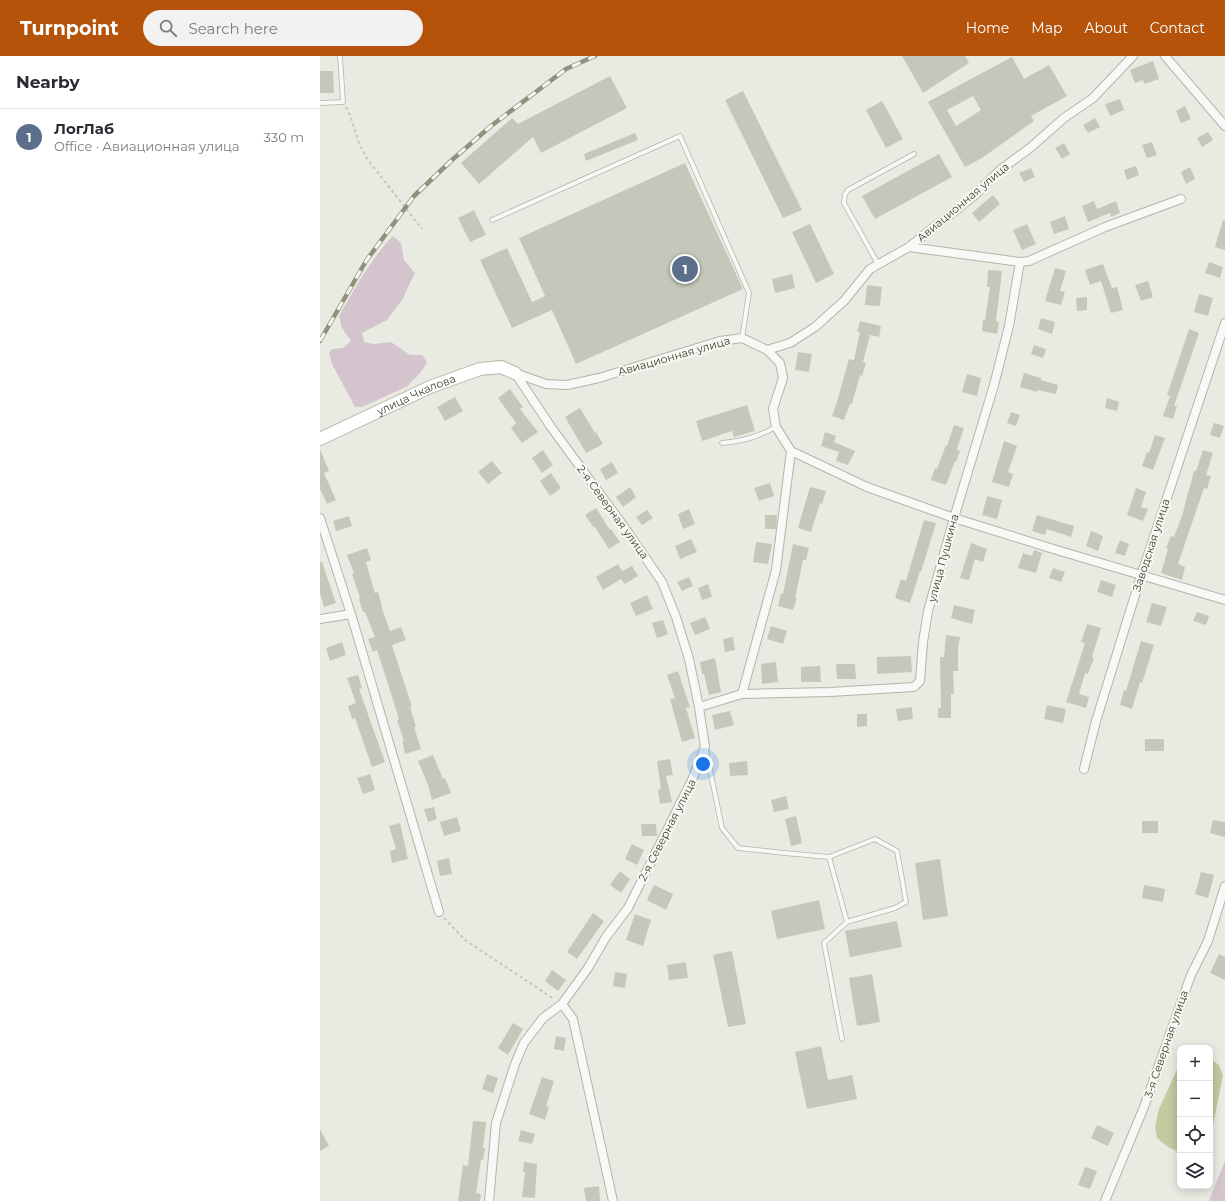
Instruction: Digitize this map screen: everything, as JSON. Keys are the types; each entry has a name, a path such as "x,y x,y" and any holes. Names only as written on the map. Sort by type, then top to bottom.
{"street":[{"name":"Авиационная улица","path":"515,373 546,384 567,385 599,378 720,341 742,338 767,350 790,343 815,327 844,301 870,269 909,246 975,195 1000,170 1030,148 1064,118 1093,98 1133,56"},
{"path":"1165,56 1225,126"},
{"path":"909,246 1020,262 1029,261 1105,227 1181,199"},
{"name":"улица Пушкина","path":"742,694 830,692 914,687 920,681 923,642 928,611 994,385 1009,326 1020,262"},
{"name":"Заводская улица","path":"1084,769 1096,721 1141,576 1225,323"},
{"path":"767,350 780,363 783,378 773,409 776,427 791,451 867,487 954,518 1141,576 1225,600"},
{"name":"улица Чкалова","path":"320,439 430,386 480,369 501,367 515,373"},
{"name":"2-я Северная улица","path":"489,1201 496,1123 515,1064 524,1043 542,1018 562,1004 588,968 606,937 628,908 692,780 705,747 699,707 689,659 676,617 662,582 551,427 515,373"},
{"path":"699,707 742,694 776,570 791,451"},
{"path":"320,518 351,614 439,912"},
{"path":"320,619 351,614"},
{"name":"3-я Северная улица","path":"1105,1201 1144,1107 1191,975 1208,941 1225,886"},
{"path":"562,1004 573,1019 613,1201"}],"lane":[{"path":"320,103 343,102 340,56"},
{"path":"492,220 680,136 749,293 742,338"},
{"path":"878,264 844,203 845,194 848,190 914,154"},
{"path":"722,443 742,441 764,434 776,427"},
{"path":"705,747 722,828 738,848 829,857 875,839 897,851 906,902 895,908 847,922 824,943 842,1039"},
{"path":"829,857 847,922"}],"path":[{"path":"343,102 350,115 360,146 368,160 422,228"},
{"path":"439,912 465,940 562,1004"}],"shaded area":[{"path":"393,236 401,243 404,260 415,273 402,300 387,320 362,333 364,342 374,344 391,342 410,355 422,355 427,362 421,372 408,386 362,407 355,407 332,364 329,353 332,349 343,348 351,341 342,328 339,316 370,264"},
{"path":"1213,1061 1219,1065 1223,1075 1213,1125"},
{"path":"1177,1070 1177,1151 1168,1147 1157,1138 1155,1127 1159,1109"},
{"path":"1225,1161 1225,1201 1209,1201"}],"building":[{"path":"902,56 965,56 969,63 923,93"},
{"path":"1012,57 1024,79 1049,65 1067,96 1031,116 1034,121 982,158 965,167 928,102","holes":["973,96 981,110 956,126 947,110"]},
{"path":"1153,61 1159,79 1144,84 1143,80 1135,83 1130,70"},
{"path":"320,71 333,71 334,93 320,93"},
{"path":"610,76 627,108 541,153 533,137 479,184 461,163 512,118 518,124"},
{"path":"743,91 802,210 783,218 725,100"},
{"path":"1120,99 1124,110 1110,116 1105,104"},
{"path":"882,101 903,139 886,148 866,110"},
{"path":"1185,106 1191,119 1181,123 1176,111"},
{"path":"1095,118 1100,127 1088,133 1083,125"},
{"path":"1208,132 1213,140 1202,147 1197,138"},
{"path":"635,133 638,140 586,161 584,154"},
{"path":"1152,142 1157,155 1147,158 1142,145"},
{"path":"1064,143 1070,154 1062,159 1055,148"},
{"path":"939,154 952,177 875,219 862,196"},
{"path":"685,163 743,289 576,364 552,310 512,328 480,260 507,248 532,302 545,296 519,238"},
{"path":"1136,166 1139,175 1127,180 1124,170"},
{"path":"1190,167 1195,179 1186,184 1181,172"},
{"path":"1031,168 1035,177 1024,182 1019,173"},
{"path":"993,195 1000,204 979,222 972,213"},
{"path":"1094,201 1097,209 1116,201 1120,213 1111,217 1110,213 1088,222 1082,206"},
{"path":"474,210 486,235 470,242 458,218"},
{"path":"1065,216 1069,229 1054,234 1050,222"},
{"path":"1223,220 1225,221 1225,250 1215,247"},
{"path":"810,224 834,274 816,283 792,232"},
{"path":"1027,224 1036,244 1022,250 1013,230"},
{"path":"1209,262 1223,267 1220,278 1205,273"},
{"path":"1103,264 1112,288 1117,287 1123,310 1111,313 1101,281 1090,285 1085,270"},
{"path":"1055,268 1066,271 1060,291 1065,292 1061,305 1045,301"},
{"path":"988,270 1002,271 996,321 999,322 997,334 982,331 990,287 987,287"},
{"path":"792,274 795,288 775,293 772,279"},
{"path":"1148,281 1153,297 1141,301 1135,285"},
{"path":"867,285 882,287 880,306 865,305"},
{"path":"1199,294 1213,298 1208,316 1194,312"},
{"path":"1087,297 1087,310 1077,311 1076,298"},
{"path":"1041,318 1055,322 1052,334 1038,329"},
{"path":"860,321 881,326 879,337 870,335 863,362 866,363 862,376 860,375 852,404 850,404 844,420 832,416 849,359 854,360 860,332 857,332"},
{"path":"1189,329 1199,333 1174,406 1177,406 1173,419 1163,416 1170,396 1167,395"},
{"path":"1034,345 1046,349 1043,358 1031,354"},
{"path":"798,352 812,354 809,372 795,370"},
{"path":"1024,373 1058,385 1056,394 1038,390 1037,392 1020,387"},
{"path":"967,374 981,378 977,396 962,392"},
{"path":"510,389 523,407 520,409 538,432 522,443 511,428 516,423 498,398"},
{"path":"455,397 463,411 445,421 437,407"},
{"path":"1107,398 1119,402 1117,411 1105,408"},
{"path":"747,405 755,431 734,437 732,431 702,441 696,421"},
{"path":"580,408 603,444 586,453 565,417"},
{"path":"1011,412 1020,415 1016,426 1007,423"},
{"path":"1214,423 1224,426 1220,438 1210,435"},
{"path":"954,425 964,428 957,449 960,451 946,485 931,480 935,468 937,469 946,445 947,446"},
{"path":"825,432 836,436 834,442 855,451 848,465 836,461 839,452 821,446"},
{"path":"1155,435 1165,438 1153,470 1142,466 1147,452 1149,453"},
{"path":"1004,441 1017,446 1008,472 1013,474 1009,487 992,482"},
{"path":"320,449 329,471 324,473 336,500 327,504 320,489"},
{"path":"543,450 553,465 542,473 532,458"},
{"path":"1203,450 1213,453 1206,475 1211,476 1207,489 1204,488 1178,564 1185,567 1182,580 1161,573 1168,549 1166,548 1171,536 1174,537 1182,516 1194,471 1196,471"},
{"path":"492,461 502,473 488,484 478,472"},
{"path":"612,462 618,473 606,480 600,469"},
{"path":"551,473 561,488 550,496 540,481"},
{"path":"770,483 774,496 759,501 754,488"},
{"path":"630,487 636,497 623,507 616,497"},
{"path":"810,487 826,491 822,504 820,503 811,532 798,528"},
{"path":"1136,488 1146,492 1141,507 1148,509 1143,521 1127,515"},
{"path":"987,496 1002,500 997,519 982,515"},
{"path":"596,508 610,530 611,529 620,542 609,549 595,527 594,528 585,515"},
{"path":"689,509 695,524 683,529 678,514"},
{"path":"647,510 653,518 642,525 636,517"},
{"path":"765,515 777,515 776,529 765,529"},
{"path":"1037,515 1074,526 1071,537 1047,529 1045,535 1032,531"},
{"path":"349,516 352,526 336,531 333,521"},
{"path":"924,520 936,523 910,603 895,598 901,579 906,581"},
{"path":"1091,531 1103,536 1098,551 1086,546"},
{"path":"691,539 697,552 680,559 675,546"},
{"path":"1120,540 1129,544 1125,556 1115,553"},
{"path":"756,542 772,544 768,564 753,562"},
{"path":"971,543 987,549 983,562 975,559 969,580 960,578"},
{"path":"793,544 809,548 806,560 803,560 795,598 797,598 793,610 778,606 781,593 783,594"},
{"path":"367,548 371,560 366,562 375,593 378,592 381,606 390,631 401,627 406,640 392,645 412,707 410,707 416,727 414,727 421,749 405,754 402,741 404,741 397,720 399,719 377,650 373,652 368,639 375,637 365,612 363,612 352,574 354,573 347,555"},
{"path":"1034,550 1042,553 1036,573 1018,568 1023,553 1032,556"},
{"path":"320,562 322,562 336,603 324,607 320,593"},
{"path":"618,564 622,571 632,566 638,576 625,584 621,579 603,590 596,577"},
{"path":"1053,568 1065,572 1061,582 1049,578"},
{"path":"689,577 693,586 682,591 677,582"},
{"path":"1101,580 1116,585 1112,597 1097,592"},
{"path":"708,584 712,597 702,600 698,588"},
{"path":"647,595 653,609 636,616 630,603"},
{"path":"1152,603 1167,607 1161,626 1146,622"},
{"path":"954,605 975,610 972,624 951,618"},
{"path":"1197,612 1209,616 1206,625 1193,621"},
{"path":"705,617 710,629 695,635 690,623"},
{"path":"663,620 668,634 657,638 652,623"},
{"path":"1087,624 1101,628 1092,657 1094,658 1088,674 1085,673 1079,694 1089,697 1086,708 1066,702 1085,643 1081,642"},
{"path":"771,626 787,631 783,644 767,639"},
{"path":"946,635 960,637 958,647 958,671 953,671 954,694 951,694 951,718 938,718 938,708 941,708 940,657 944,657"},
{"path":"733,637 735,650 725,652 723,639"},
{"path":"1141,641 1154,645 1142,683 1140,682 1132,709 1120,705 1124,690 1126,691"},
{"path":"342,642 346,655 330,661 326,648"},
{"path":"911,656 912,672 877,674 877,657"},
{"path":"715,658 721,692 709,695 704,674 702,674 700,662"},
{"path":"776,662 778,682 762,684 761,664"},
{"path":"836,664 855,664 856,679 837,679"},
{"path":"820,666 821,682 801,682 801,667"},
{"path":"678,671 690,707 686,708 695,738 682,742 670,699 675,698 667,675"},
{"path":"358,675 362,688 359,689 385,762 372,767 355,718 352,719 348,706 356,703 347,678"},
{"path":"1047,705 1066,709 1063,723 1044,719"},
{"path":"912,707 913,719 898,721 896,709"},
{"path":"730,711 734,725 715,730 712,715"},
{"path":"857,714 867,714 867,726 857,727"},
{"path":"1145,739 1164,739 1164,751 1145,751"},
{"path":"433,755 443,779 445,778 451,793 432,800 428,785 418,761"},
{"path":"670,759 673,775 666,776 672,802 660,804 658,790 661,789 657,761"},
{"path":"747,761 748,775 730,776 729,763"},
{"path":"370,774 375,790 363,794 357,778"},
{"path":"786,796 789,809 774,812 771,800"},
{"path":"434,807 437,819 428,822 424,809"},
{"path":"796,816 802,843 791,846 785,819"},
{"path":"457,817 461,831 444,836 440,822"},
{"path":"1213,820 1225,822 1225,837 1210,833"},
{"path":"1142,821 1158,821 1158,833 1142,833"},
{"path":"400,823 408,859 392,863 390,851 396,849 389,826"},
{"path":"641,824 656,824 657,836 642,836"},
{"path":"632,844 644,850 637,865 625,859"},
{"path":"449,858 452,874 440,876 437,861"},
{"path":"940,859 948,916 923,920 915,863"},
{"path":"620,871 630,879 621,893 610,885"},
{"path":"1201,872 1214,875 1208,898 1195,894"},
{"path":"654,885 673,894 666,910 647,900"},
{"path":"1144,885 1165,889 1163,902 1142,898"},
{"path":"819,900 825,929 777,939 771,911"},
{"path":"593,913 604,921 577,959 567,952"},
{"path":"635,914 651,920 643,946 626,940"},
{"path":"897,921 902,947 850,957 845,931"},
{"path":"732,951 746,1024 728,1027 713,955"},
{"path":"1219,954 1225,957 1225,980 1210,973"},
{"path":"686,962 688,978 669,980 667,965"},
{"path":"552,970 566,980 558,991 545,981"},
{"path":"615,972 627,974 625,988 613,986"},
{"path":"872,974 880,1022 857,1026 849,978"},
{"path":"513,1023 523,1029 508,1055 498,1048"},
{"path":"556,1036 566,1038 564,1051 554,1049"},
{"path":"821,1046 828,1080 852,1075 857,1099 807,1109 795,1052"},
{"path":"487,1074 498,1078 493,1093 482,1089"},
{"path":"542,1077 554,1081 546,1106 549,1107 545,1120 529,1114"},
{"path":"473,1121 486,1122 483,1148 485,1148 483,1160 481,1160 476,1193 481,1194 480,1201 458,1201 463,1165 468,1166"},
{"path":"1097,1125 1114,1133 1108,1146 1091,1138"},
{"path":"320,1129 329,1146 320,1151"},
{"path":"521,1130 535,1134 532,1144 518,1141"},
{"path":"524,1162 537,1164 535,1198 522,1197 525,1172 523,1172"},
{"path":"1085,1167 1097,1171 1090,1189 1078,1185"},
{"path":"599,1186 600,1201 586,1201 584,1188"}],"railway":[{"path":"320,341 366,261 414,196 491,126 566,69 595,56"}],"place":[{"name":"ЛогЛаб","path":"685,269"}]}
